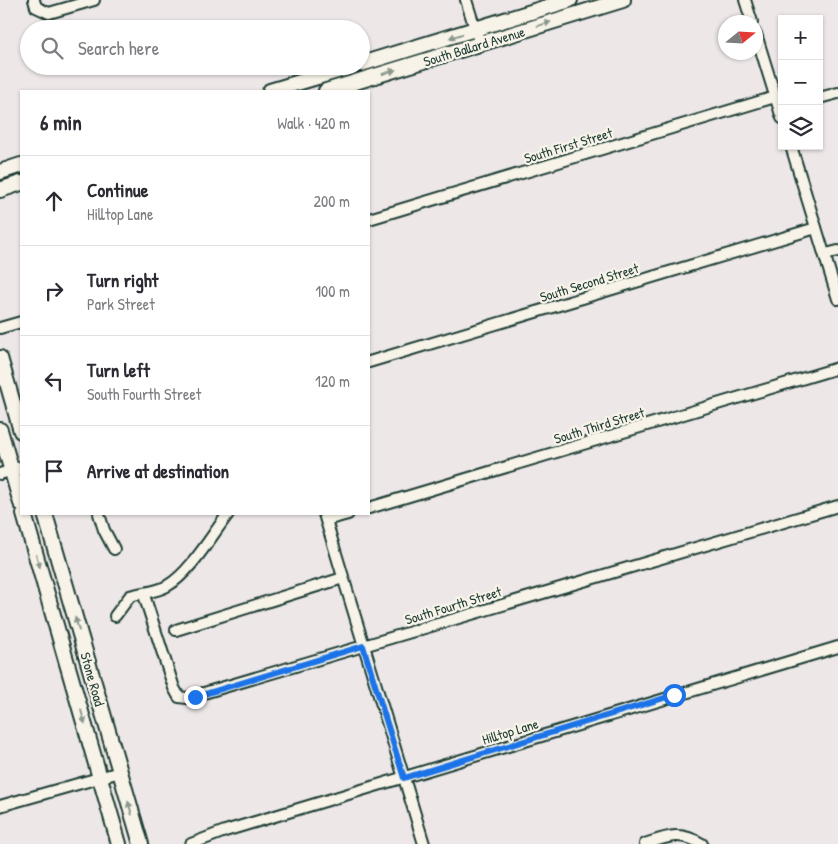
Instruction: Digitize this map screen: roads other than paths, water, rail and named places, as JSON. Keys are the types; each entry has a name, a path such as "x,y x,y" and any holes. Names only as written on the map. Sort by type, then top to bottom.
{"main road":[{"name":"South Ballard Avenue","path":"370,61 570,0"},
{"name":"South Ballard Avenue","path":"329,90 617,1"},
{"path":"273,90 324,75"},
{"path":"0,172 20,165"},
{"path":"0,190 20,183"},
{"path":"0,358 20,428"},
{"path":"0,430 20,500"},
{"name":"Stone Road","path":"24,515 119,844"},
{"name":"Stone Road","path":"45,515 141,844"}],"street":[{"path":"35,3 49,13 94,0"},
{"path":"466,0 480,44"},
{"path":"745,0 750,15"},
{"path":"763,57 778,105"},
{"path":"823,97 838,92"},
{"name":"South First Street","path":"370,219 775,97"},
{"path":"792,150 826,254 838,299"},
{"name":"South Second Street","path":"370,362 816,228"},
{"path":"826,254 838,251"},
{"path":"0,328 20,322"},
{"name":"South Third Street","path":"370,508 838,368"},
{"name":"South Fourth Street","path":"144,595 179,697 186,698 838,506"},
{"path":"100,515 104,530 114,549"},
{"path":"115,616 130,596 144,595 167,586 183,572 227,515"},
{"path":"340,515 325,517 424,844"},
{"path":"176,630 343,578"},
{"name":"Hilltop Lane","path":"191,844 225,831 838,647"},
{"path":"0,806 120,772"},
{"path":"646,844 680,835 689,837 702,844"}]}
